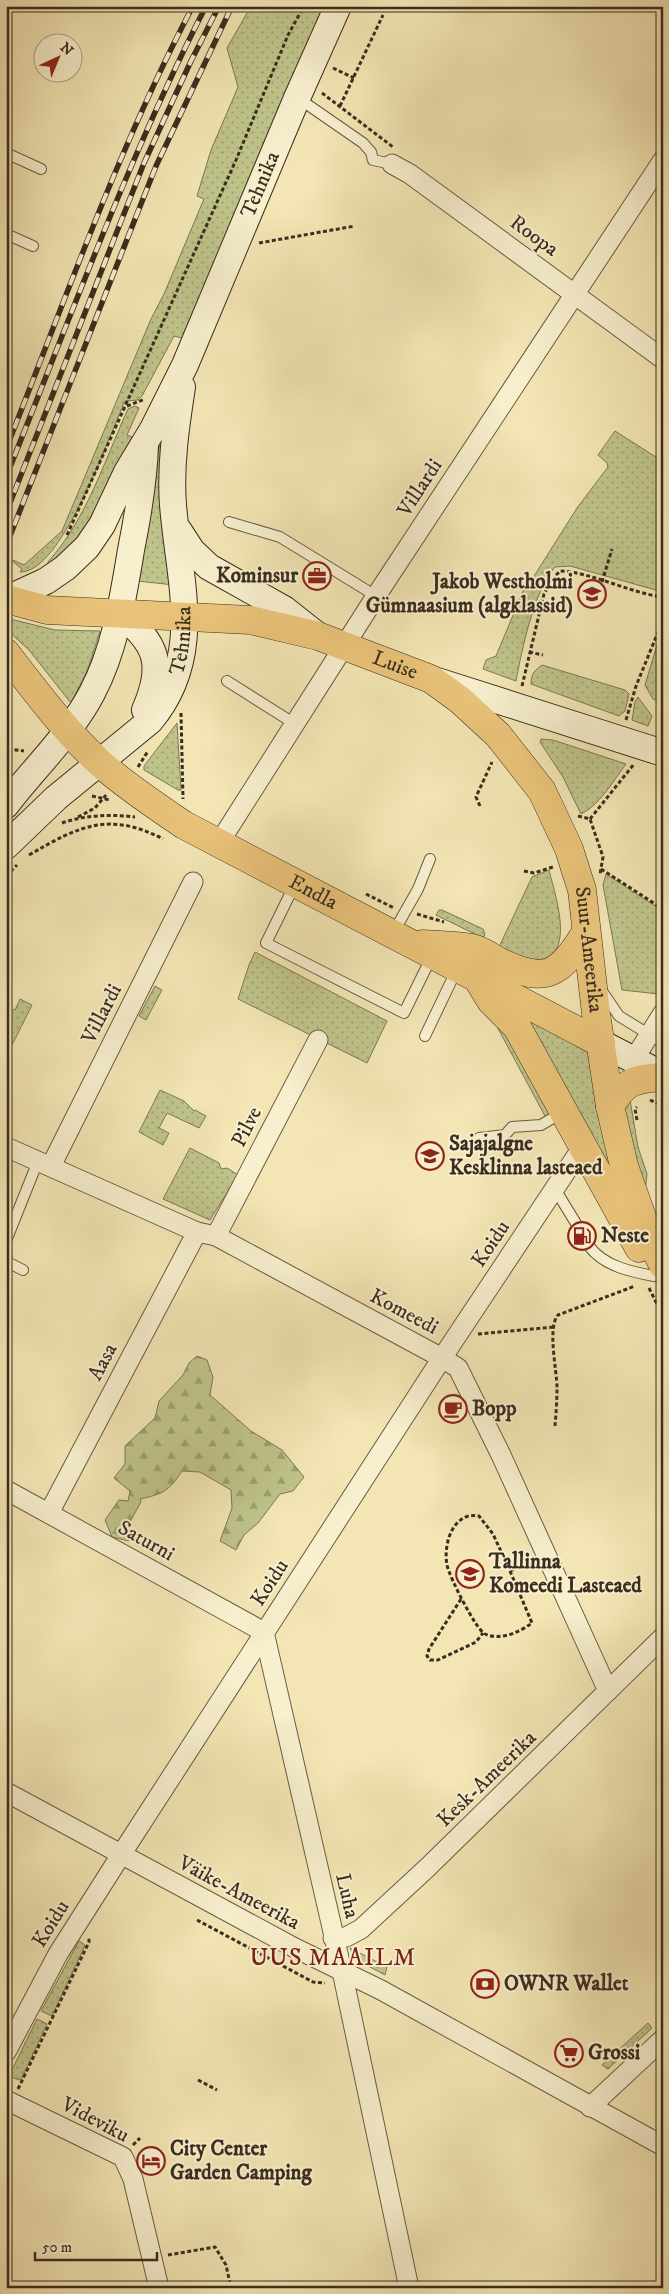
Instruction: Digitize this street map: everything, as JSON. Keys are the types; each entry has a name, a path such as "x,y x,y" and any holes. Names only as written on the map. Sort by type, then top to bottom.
{"main road":[{"name":"Tehnika","path":"6,805 68,730 92,693 111,643 119,613 144,480 145,442 185,364 297,98 338,6"},
{"name":"Tehnika","path":"16,856 37,815 150,721 159,710 167,694 180,661 186,617 173,491 174,438 185,364"},
{"path":"6,599 46,581 65,568 87,547 102,525 127,472 145,442"},
{"path":"176,526 192,551 210,567 284,609 318,636"},
{"path":"6,599 47,610 119,613 139,629 152,651 156,664 155,688 145,710 125,742"},
{"name":"Luise","path":"119,613 250,620 318,636 431,679 663,753"},
{"name":"Endla","path":"6,653 51,712 100,762 130,788 184,825 663,1076"},
{"name":"Suur-Ameerika","path":"431,679 460,700 492,730 542,791 569,849 582,890 610,1106 624,1166 649,1238 654,1278"},
{"path":"400,938 474,948 517,971 536,975 547,973 564,962 574,952 586,932"},
{"path":"467,973 517,1028 654,1278"},
{"path":"610,1106 619,1090 629,1082 642,1078 663,1076"}],"street":[{"name":"Villardi","path":"219,843 376,596 663,160"},
{"name":"Roopa","path":"392,164 410,174 663,359"},
{"name":"Villardi","path":"44,1163 193,882"},
{"path":"634,1060 656,1039 663,1013"},
{"name":"Pilve","path":"216,1236 318,1040"},
{"name":"Koidu","path":"6,2052 58,1954 120,1856 455,1338 583,1146"},
{"name":"Komeedi","path":"6,1147 197,1232 216,1236 458,1368 501,1455 608,1691"},
{"name":"Aasa","path":"49,1512 197,1232"},
{"name":"Saturni","path":"6,1490 264,1632"},
{"name":"Luha","path":"264,1632 333,1938 336,1977 409,2288"},
{"name":"Kesk-Ameerika","path":"333,1938 346,1937 360,1930 428,1868 663,1637"},
{"name":"Väike-Ameerika","path":"6,1792 336,1977 381,1990 663,2146"},
{"path":"590,2107 663,2039"},
{"name":"Videviku","path":"9,2102 123,2157 133,2179 159,2288"}],"lane":[{"name":"Roopa","path":"297,98 363,143 371,152 373,160 392,164"},
{"path":"6,153 41,169"},
{"path":"6,234 33,246"},
{"path":"229,522 280,537 376,596"},
{"path":"227,681 295,724"},
{"path":"400,938 430,859"},
{"path":"296,883 266,943 404,1013 433,955"},
{"path":"591,970 619,1016 656,1039"},
{"path":"425,1036 467,973"},
{"path":"479,1138 505,1135 512,1126 541,1125 564,1111"},
{"path":"6,1241 44,1163"},
{"path":"555,1189 577,1225"},
{"path":"589,1246 594,1254 626,1271 654,1278"},
{"path":"6,1249 7,1262 23,1270"}],"path":[{"path":"62,541 71,529 236,160 288,35 304,6"},
{"path":"340,106 384,15"},
{"path":"333,68 354,78"},
{"path":"259,243 355,226"},
{"path":"602,582 612,549"},
{"path":"521,686 544,594 551,581 560,571 571,572 602,582 663,597"},
{"path":"625,722 636,686 663,620"},
{"path":"529,652 542,655"},
{"path":"180,708 183,800"},
{"path":"480,806 476,797 494,760 498,765"},
{"path":"590,819 636,761"},
{"path":"53,826 77,818 122,815 140,818"},
{"path":"6,876 16,856 76,831 120,822 141,828 165,840"},
{"path":"551,860 555,874"},
{"path":"524,871 534,873 553,867"},
{"path":"601,869 663,910"},
{"path":"638,1127 636,1109 641,1101 650,1100 663,1106"},
{"path":"555,1426 557,1386 554,1326 558,1315 654,1278 663,1316"},
{"path":"455,1338 473,1334 554,1326"},
{"path":"479,1516 493,1534 510,1571 532,1623 503,1636 492,1637 483,1634 472,1620 447,1566 446,1544 451,1530 466,1517 479,1516"},
{"path":"510,1571 546,1555"},
{"path":"462,1599 429,1649 427,1656 430,1660 438,1660 476,1642 483,1634"},
{"path":"9,2102 89,1942 85,1911"},
{"path":"197,1920 313,1982 336,1977"},
{"path":"198,2080 217,2090"},
{"path":"152,2258 215,2247 226,2265 231,2288"}],"green space":[{"path":"251,6 326,6 273,124 182,338 174,336 142,396 138,400 125,401 82,500 52,551 36,566 20,572 22,569 10,559 24,565 62,531 151,319 164,294 204,199 197,196 211,150 238,87 227,48"},
{"path":"135,406 139,408 127,435 132,437 93,523 48,567 48,562 74,527 94,489 128,409"},
{"path":"167,418 174,585 137,581 158,453"},
{"path":"615,431 659,459 663,456 663,592 570,566 555,567 541,590 535,605 525,637 516,681 483,669 486,660 496,656 524,589 526,589 577,508 608,467 607,463 598,455"},
{"path":"6,618 55,630 100,631 88,669 71,703 29,650 6,629"},
{"path":"657,645 663,648 663,699 661,702 653,699 645,685"},
{"path":"542,665 625,690 629,694 625,711 619,716 531,684 534,673"},
{"path":"638,697 652,716 648,726 632,720 635,702"},
{"path":"177,723 181,790 144,770 144,766"},
{"path":"541,739 553,740 626,764 600,799 581,814 563,777 540,742"},
{"path":"549,870 559,910 560,939 555,951 546,958 528,960 499,947 532,877"},
{"path":"606,874 663,911 663,989 659,994 622,990 603,885"},
{"path":"439,910 483,929 485,934 483,938 436,915"},
{"path":"255,952 387,1021 367,1063 238,999"},
{"path":"155,986 162,990 146,1020 139,1016"},
{"path":"20,999 32,1005 6,1057 6,1007 15,1010"},
{"path":"487,1008 500,1023 550,1114 545,1116"},
{"path":"524,1015 590,1054 616,1180"},
{"path":"160,1090 184,1101 194,1111 206,1116 199,1128 167,1113 159,1128 169,1133 163,1145 139,1132"},
{"path":"629,1094 638,1147 647,1174 645,1193 632,1152 623,1107"},
{"path":"190,1148 219,1163 221,1169 227,1168 238,1175 210,1220 163,1199"},
{"path":"197,1356 207,1360 213,1377 210,1395 251,1431 282,1450 304,1477 293,1491 280,1494 258,1523 244,1535 236,1550 220,1541 232,1508 231,1490 200,1472 182,1471 165,1491 140,1499 141,1502 125,1531 129,1541 112,1537 105,1520 119,1500 128,1501 130,1491 114,1478 125,1464 125,1446 155,1418 159,1401 183,1375 189,1363"},
{"path":"79,1941 85,1945 52,2016 41,2011"},
{"path":"350,1948 387,1967 385,1975 355,1959"},
{"path":"37,2019 47,2024 22,2078 19,2080 9,2076"},
{"path":"648,2023 652,2028 608,2069 602,2065"}],"railway":[{"path":"6,449 116,170 140,114 193,6"},
{"path":"6,477 125,180 206,6"},
{"path":"6,513 144,163 191,61 219,6"},
{"path":"6,546 156,166 232,6"}],"place":[{"name":"Kominsur","path":"317,576"},
{"name":"Jakob Westholmi Gümnaasium (algklassid)","path":"592,594"},
{"name":"Sajajalgne Kesklinna lasteaed","path":"430,1156"},
{"name":"Neste","path":"582,1236"},
{"name":"Bopp","path":"453,1409"},
{"name":"Tallinna Komeedi Lasteaed","path":"470,1574"},
{"name":"OWNR Wallet","path":"485,1984"},
{"name":"Grossi","path":"569,2053"},
{"name":"City Center Garden Camping","path":"151,2161"}],"district":[{"name":"UUS MAAILM","path":"333,1958"}]}
